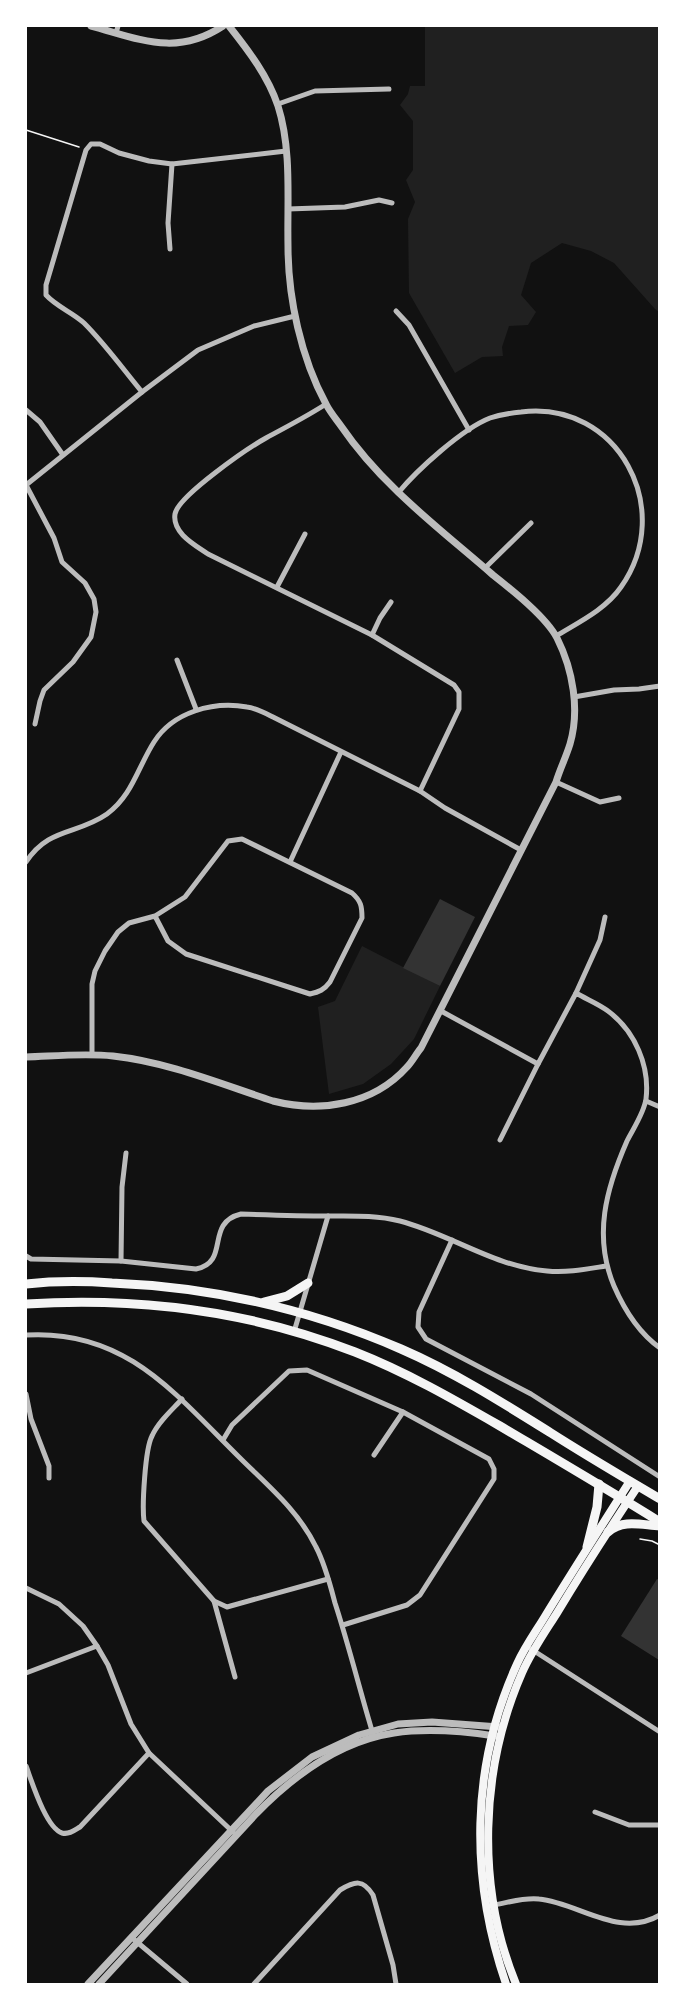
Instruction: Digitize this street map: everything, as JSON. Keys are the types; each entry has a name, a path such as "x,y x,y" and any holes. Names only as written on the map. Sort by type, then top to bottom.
{"main road":[{"path":"26,1284 91,1282 152,1284 209,1292 300,1313 376,1339 444,1370 660,1499"},
{"path":"262,1303 287,1296 308,1283"},
{"path":"26,1304 93,1302 144,1304 226,1316 294,1332 354,1352 431,1386 539,1448 660,1524"},
{"path":"587,1547 597,1507 598,1484"},
{"path":"506,1984 492,1940 489,1906 489,1824 494,1774 503,1728 523,1672 608,1532 634,1484"},
{"path":"516,1984 489,1906 481,1871 480,1833 483,1786 494,1727 514,1669 527,1646 587,1547 624,1500"},
{"path":"608,1532 615,1527 629,1523 660,1524"}],"street":[{"path":"91,26 117,29 144,42 165,44 200,39 223,26"},
{"path":"26,1057 92,1055 126,1058 160,1065 291,1106 326,1107 343,1104 391,1082 408,1067 441,1011 556,782 570,742 574,719 574,697 568,664 556,636 530,606 398,493 360,454 326,404 305,350 295,316 290,282 286,151 282,119 278,104 254,58 229,26"},
{"path":"278,104 315,91 389,89"},
{"path":"142,392 83,323 46,296 46,285 86,150 91,144 100,144 119,153 171,164 286,151"},
{"path":"170,249 168,223 171,164"},
{"path":"288,209 345,207 379,200 392,203"},
{"path":"396,311 409,325 469,430"},
{"path":"35,724 44,690 73,662 91,638 96,612 94,599 85,583 62,562 54,538 26,485 198,350 254,326 295,316"},
{"path":"326,404 265,439 221,469 179,504 175,515 176,524 181,533 208,554 372,635 454,685 459,692 459,709 420,791"},
{"path":"26,410 40,422 63,455"},
{"path":"398,493 415,473 469,430 489,418 534,411 560,414 589,425 608,440 628,464 638,486 643,518 640,545 633,567 620,588 599,609 556,636"},
{"path":"485,568 531,523"},
{"path":"277,587 305,534"},
{"path":"372,635 391,602"},
{"path":"177,660 196,709"},
{"path":"574,697 614,690 660,686"},
{"path":"26,862 45,841 105,816 120,803 132,788 155,740 172,723 196,709 226,706 249,707 273,717 420,791 445,808 521,850"},
{"path":"290,862 341,752"},
{"path":"556,782 600,802 619,798"},
{"path":"92,1055 91,991 95,971 118,932 129,923 154,916 185,897 228,841 242,839 290,862 352,893 362,907 362,918 330,982 325,989 310,993 186,954 168,941 154,916"},
{"path":"500,1140 576,993 600,940 605,917"},
{"path":"576,993 608,1011 622,1023 634,1039 642,1059 646,1101 608,1188 603,1228 606,1266 625,1308 634,1322 660,1348"},
{"path":"441,1011 538,1064"},
{"path":"646,1101 660,1107"},
{"path":"121,1261 122,1187 126,1154"},
{"path":"26,1256 84,1261 121,1261 196,1269 203,1267 213,1259 225,1221 241,1214 379,1217 424,1228 510,1264 531,1269 548,1272 606,1266"},
{"path":"294,1332 328,1216"},
{"path":"452,1240 419,1312 418,1327 426,1339 531,1394 660,1477"},
{"path":"26,1335 54,1336 103,1347 141,1365 182,1399 199,1419 286,1502 306,1529 317,1549 343,1625 373,1734"},
{"path":"223,1440 232,1425 289,1371 307,1370 403,1412 489,1459 494,1469 494,1479 420,1595 407,1605 343,1625"},
{"path":"26,1394 31,1419 49,1466 49,1478"},
{"path":"182,1399 160,1422 151,1437 142,1505 144,1521 214,1601 227,1607 328,1579"},
{"path":"374,1455 403,1412"},
{"path":"26,1588 59,1604 83,1626 108,1665 132,1724 149,1753 234,1833"},
{"path":"214,1601 235,1677"},
{"path":"26,1673 97,1646"},
{"path":"527,1646 660,1732"},
{"path":"88,1984 134,1940 234,1833 268,1791 302,1763 343,1742 398,1724 503,1728"},
{"path":"373,1734 425,1730 501,1737"},
{"path":"26,1766 52,1826 62,1833 71,1833 81,1827 149,1753"},
{"path":"595,1812 628,1825 660,1825"},
{"path":"254,1984 340,1890 350,1884 362,1883 373,1895 393,1965 396,1984"},
{"path":"489,1906 536,1898 603,1920 633,1923 660,1915"},
{"path":"99,1984 134,1940"},
{"path":"134,1940 187,1984"}],"path":[{"path":"26,130 86,150"},
{"path":"640,1539 660,1545"}],"shaded area":[{"path":"425,26 659,26 659,312 614,263 591,251 562,243 531,263 521,295 536,312 528,325 509,326 502,347 503,356 482,357 455,373 409,293 408,219 415,202 406,180 413,170 413,121 400,105 408,94 410,86 425,86"},
{"path":"440,899 475,917 440,986 403,968"},
{"path":"362,946 440,986 414,1039 391,1064 363,1084 329,1094 318,1007 335,1001"},
{"path":"657,1579 660,1580 659,1660 621,1636"}]}
